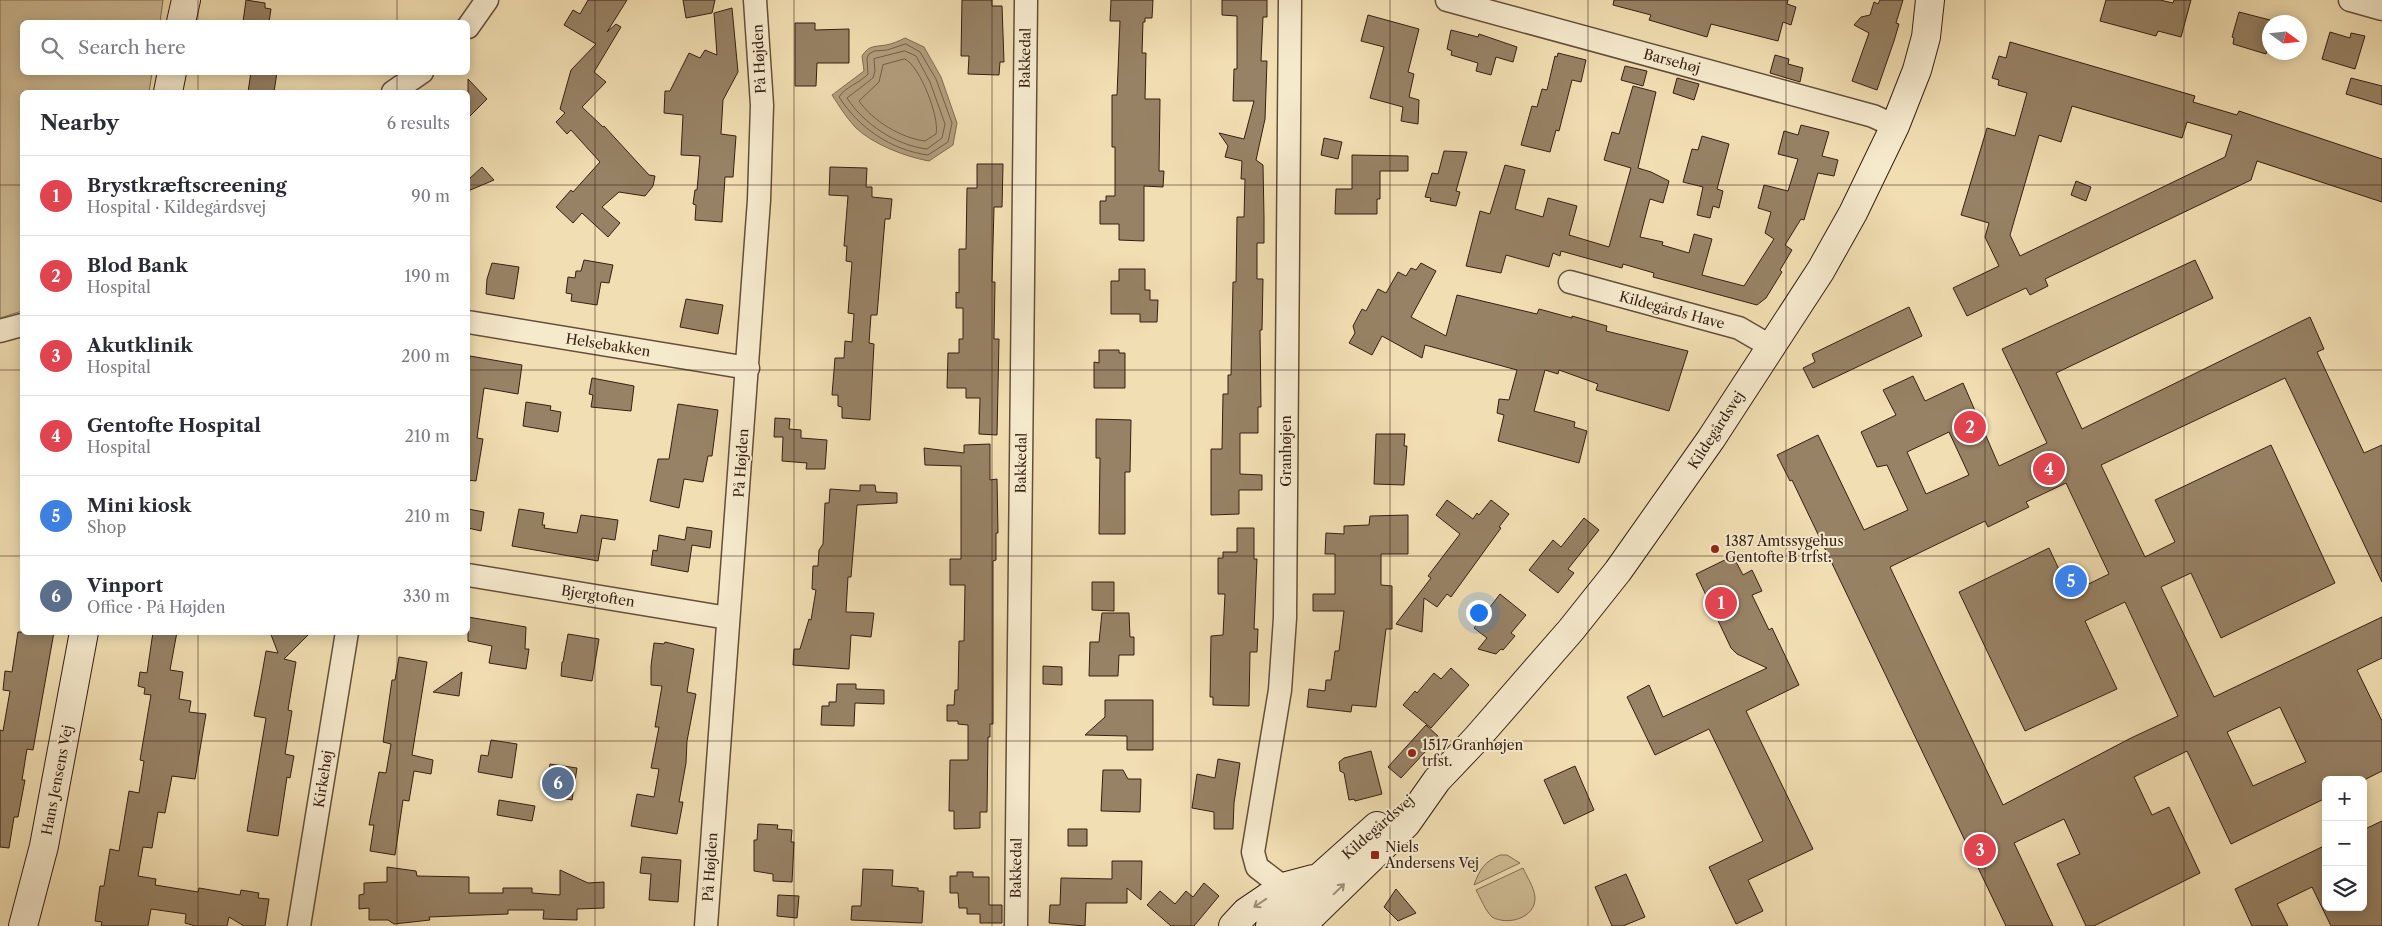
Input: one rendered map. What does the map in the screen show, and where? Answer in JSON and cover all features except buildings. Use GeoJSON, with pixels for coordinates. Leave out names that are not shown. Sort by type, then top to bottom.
{"type":"FeatureCollection","features":[{"type":"Feature","properties":{"kind":"street"},"geometry":{"type":"LineString","coordinates":[[181,20],[186,0]]}},
{"type":"Feature","properties":{"kind":"street"},"geometry":{"type":"LineString","coordinates":[[470,24],[487,0]]}},
{"type":"Feature","properties":{"kind":"street","name":"På Højden"},"geometry":{"type":"LineString","coordinates":[[706,926],[748,368],[753,260],[759,200],[762,105],[755,0]]}},
{"type":"Feature","properties":{"kind":"street","name":"Bakkedal"},"geometry":{"type":"LineString","coordinates":[[1016,926],[1026,0]]}},
{"type":"Feature","properties":{"kind":"street","name":"Granhøjen"},"geometry":{"type":"LineString","coordinates":[[1283,888],[1258,867],[1253,852],[1280,690],[1285,618],[1290,0]]}},
{"type":"Feature","properties":{"kind":"street","name":"Barsehøj"},"geometry":{"type":"LineString","coordinates":[[1447,0],[1874,116],[1895,126]]}},
{"type":"Feature","properties":{"kind":"street","name":"Kildegårdsvej"},"geometry":{"type":"LineString","coordinates":[[1312,921],[1406,824],[1438,780],[1538,670],[1618,571],[1711,439],[1821,270],[1845,228],[1895,126],[1917,70],[1926,37],[1930,0]]}},
{"type":"Feature","properties":{"kind":"street","name":"Kildegårdsvej"},"geometry":{"type":"LineString","coordinates":[[1926,37],[1942,13],[1946,0]]}},
{"type":"Feature","properties":{"kind":"street"},"geometry":{"type":"LineString","coordinates":[[2350,0],[2382,9]]}},
{"type":"Feature","properties":{"kind":"street"},"geometry":{"type":"LineString","coordinates":[[168,90],[171,75]]}},
{"type":"Feature","properties":{"kind":"street"},"geometry":{"type":"LineString","coordinates":[[395,90],[418,75]]}},
{"type":"Feature","properties":{"kind":"street","name":"Kildegårds Have"},"geometry":{"type":"LineString","coordinates":[[1570,282],[1739,328],[1770,346]]}},
{"type":"Feature","properties":{"kind":"street","name":"Helsebakken"},"geometry":{"type":"LineString","coordinates":[[470,322],[748,368]]}},
{"type":"Feature","properties":{"kind":"street"},"geometry":{"type":"LineString","coordinates":[[0,331],[20,326]]}},
{"type":"Feature","properties":{"kind":"street","name":"Bjergtoften"},"geometry":{"type":"LineString","coordinates":[[470,575],[728,618]]}},
{"type":"Feature","properties":{"kind":"street","name":"Hans Jensens Vej"},"geometry":{"type":"LineString","coordinates":[[23,926],[44,846],[83,635]]}},
{"type":"Feature","properties":{"kind":"street","name":"Kirkehøj"},"geometry":{"type":"LineString","coordinates":[[299,926],[347,635]]}},
{"type":"Feature","properties":{"kind":"street","name":"Kildegårdsvej"},"geometry":{"type":"LineString","coordinates":[[1270,926],[1320,877],[1351,852],[1400,805],[1438,780]]}},
{"type":"Feature","properties":{"kind":"street","name":"Kildegårdsvej"},"geometry":{"type":"LineString","coordinates":[[1233,926],[1246,912],[1283,888],[1320,877]]}},
{"type":"Feature","properties":{"kind":"shaded area"},"geometry":{"type":"Polygon","coordinates":[[[0,0],[163,0],[160,20],[20,20],[20,75],[152,75],[149,90],[20,90],[20,312],[0,318],[0,0]]]}},
{"type":"Feature","properties":{"kind":"shaded area"},"geometry":{"type":"Polygon","coordinates":[[[1500,855],[1507,855],[1520,863],[1474,885],[1483,867],[1490,860],[1500,855]]]}},
{"type":"Feature","properties":{"kind":"shaded area"},"geometry":{"type":"Polygon","coordinates":[[[1523,868],[1535,897],[1531,910],[1526,915],[1513,920],[1498,920],[1492,917],[1476,890],[1523,868]]]}},
{"type":"Feature","properties":{"kind":"water"},"geometry":{"type":"Polygon","coordinates":[[[905,38],[924,47],[941,77],[957,123],[953,145],[929,161],[900,153],[870,139],[855,127],[832,95],[864,71],[862,56],[867,50],[872,47],[891,44],[905,38]]]}},
{"type":"Feature","properties":{"kind":"place","name":"Blod Bank"},"geometry":{"type":"Point","coordinates":[1970,427]}},
{"type":"Feature","properties":{"kind":"place","name":"Gentofte Hospital"},"geometry":{"type":"Point","coordinates":[2049,469]}},
{"type":"Feature","properties":{"kind":"place","name":"1387 Amtssygehus Gentofte B trfst."},"geometry":{"type":"Point","coordinates":[1715,549]}},
{"type":"Feature","properties":{"kind":"place","name":"Mini kiosk"},"geometry":{"type":"Point","coordinates":[2071,581]}},
{"type":"Feature","properties":{"kind":"place","name":"Brystkræftscreening"},"geometry":{"type":"Point","coordinates":[1721,603]}},
{"type":"Feature","properties":{"kind":"place","name":"1517 Granhøjen trfst."},"geometry":{"type":"Point","coordinates":[1412,753]}},
{"type":"Feature","properties":{"kind":"place","name":"Vinport"},"geometry":{"type":"Point","coordinates":[558,783]}},
{"type":"Feature","properties":{"kind":"place","name":"Akutklinik"},"geometry":{"type":"Point","coordinates":[1980,850]}},
{"type":"Feature","properties":{"kind":"place","name":"Niels Andersens Vej"},"geometry":{"type":"Point","coordinates":[1375,855]}}]}
